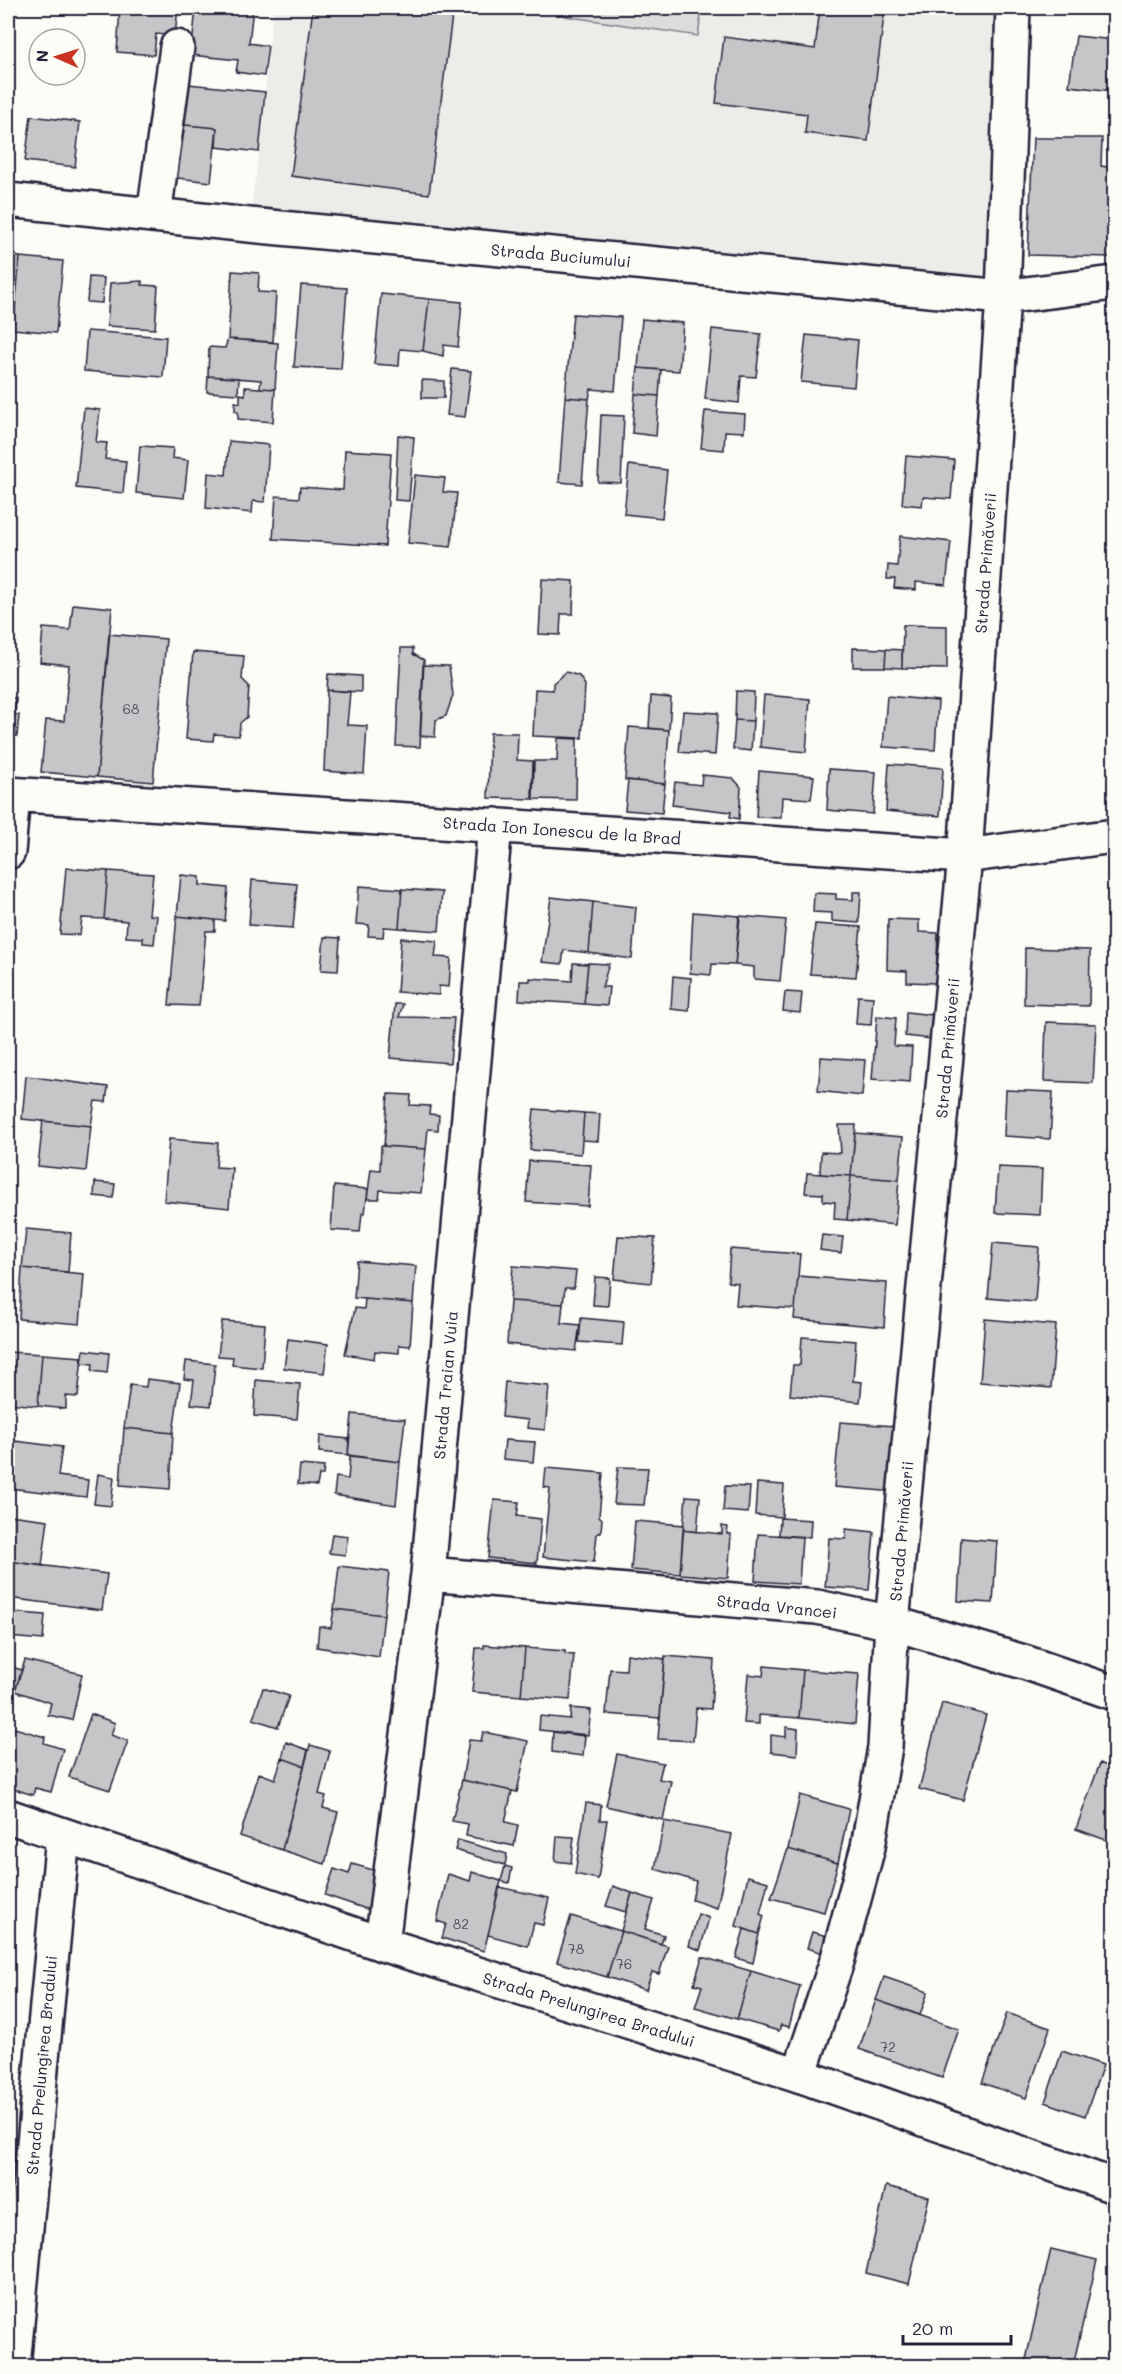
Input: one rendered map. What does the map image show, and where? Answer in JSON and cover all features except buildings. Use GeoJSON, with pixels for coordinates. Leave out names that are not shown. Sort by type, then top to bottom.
{"type":"FeatureCollection","features":[{"type":"Feature","properties":{"kind":"street","name":"Strada Primăverii"},"geometry":{"type":"LineString","coordinates":[[799,2075],[838,1959],[868,1847],[885,1747],[892,1623],[965,856],[1003,297],[1013,8]]}},
{"type":"Feature","properties":{"kind":"street"},"geometry":{"type":"LineString","coordinates":[[154,215],[177,47]]}},
{"type":"Feature","properties":{"kind":"street","name":"Strada Buciumului"},"geometry":{"type":"LineString","coordinates":[[8,200],[1003,297],[1114,283]]}},
{"type":"Feature","properties":{"kind":"street"},"geometry":{"type":"LineString","coordinates":[[8,852],[10,795]]}},
{"type":"Feature","properties":{"kind":"street","name":"Strada Ion Ionescu de la Brad"},"geometry":{"type":"LineString","coordinates":[[10,795],[965,856],[1114,836]]}},
{"type":"Feature","properties":{"kind":"street","name":"Strada Traian Vuia"},"geometry":{"type":"LineString","coordinates":[[382,1944],[428,1574],[495,825]]}},
{"type":"Feature","properties":{"kind":"street","name":"Strada Vrancei"},"geometry":{"type":"LineString","coordinates":[[428,1574],[817,1607],[892,1623],[1027,1663],[1114,1693]]}},
{"type":"Feature","properties":{"kind":"street","name":"Strada Prelungirea Bradului"},"geometry":{"type":"LineString","coordinates":[[8,1816],[382,1944],[799,2075],[1114,2186]]}},
{"type":"Feature","properties":{"kind":"street","name":"Strada Prelungirea Bradului"},"geometry":{"type":"LineString","coordinates":[[13,2367],[63,1836]]}},
{"type":"Feature","properties":{"kind":"shaded area"},"geometry":{"type":"Polygon","coordinates":[[[273,8],[1013,8],[1003,297],[249,225],[259,152],[273,8]]]}},
{"type":"Feature","properties":{"kind":"shaded area"},"geometry":{"type":"Polygon","coordinates":[[[566,8],[702,8],[698,36],[565,16],[566,8]]]}}]}
